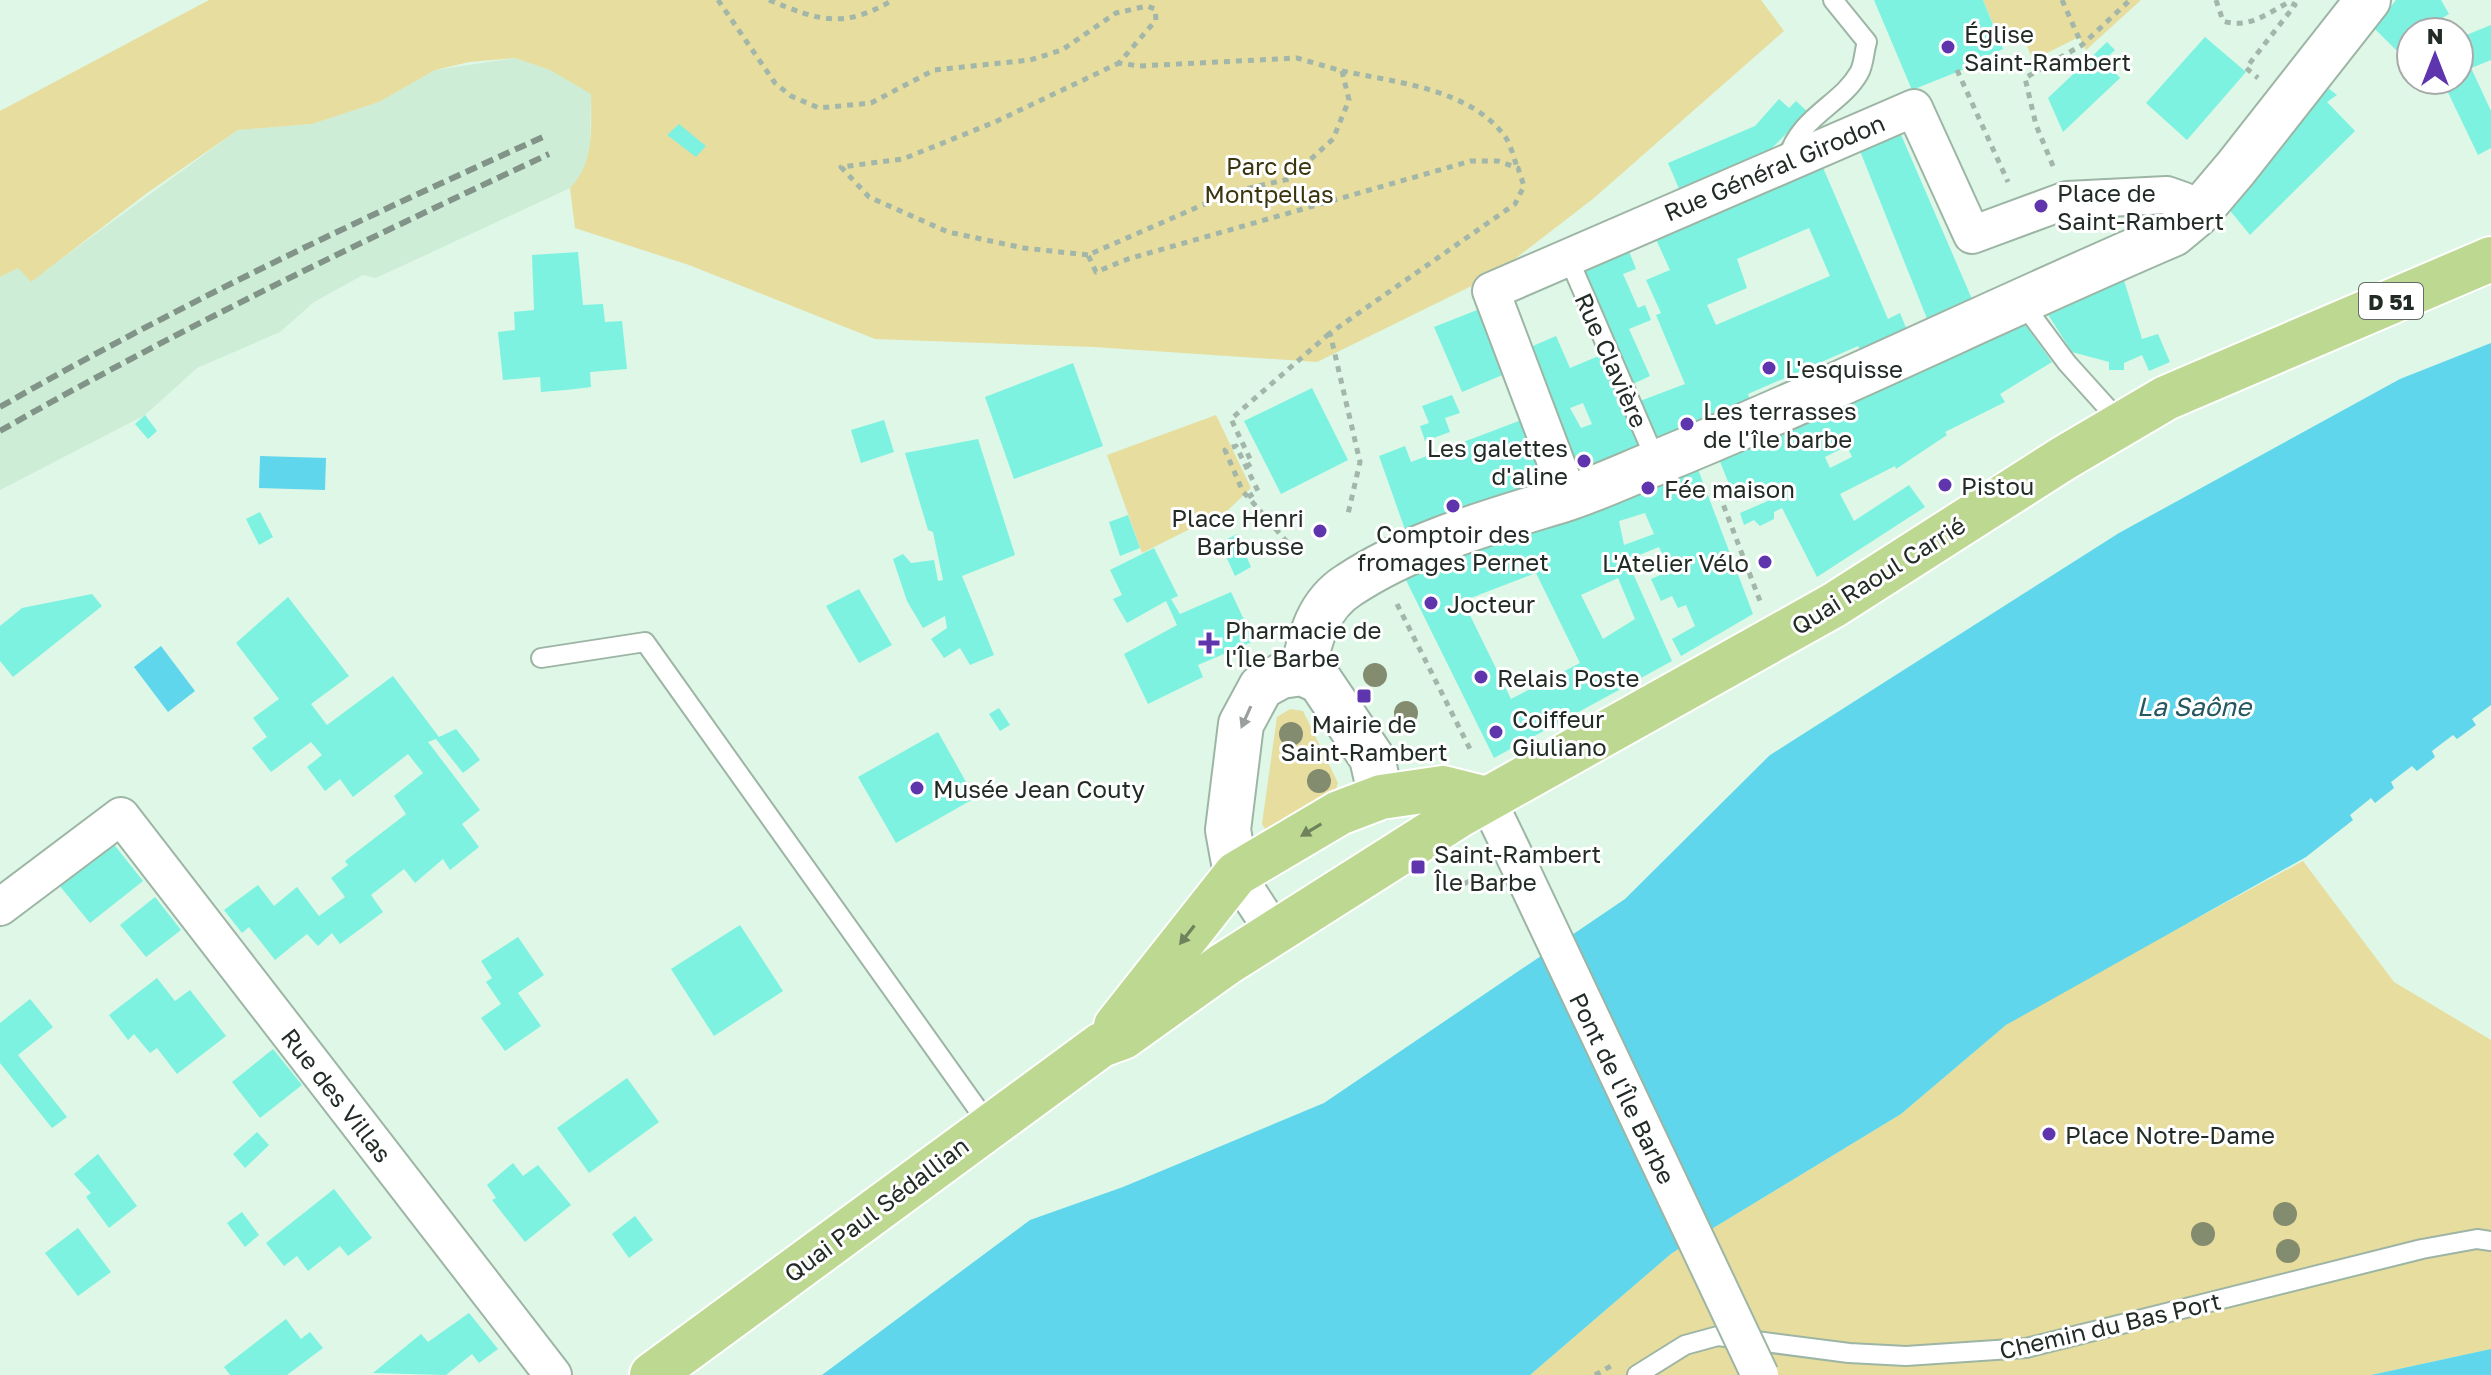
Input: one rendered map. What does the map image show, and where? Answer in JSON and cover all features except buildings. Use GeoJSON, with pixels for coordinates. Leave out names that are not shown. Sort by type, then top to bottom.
{"type":"FeatureCollection","features":[{"type":"Feature","properties":{"kind":"main road","name":"Quai Raoul Carrié"},"geometry":{"type":"LineString","coordinates":[[1494,796],[1834,605],[2166,398],[2491,259]]}},
{"type":"Feature","properties":{"kind":"main road","name":"Quai Paul Sédallian"},"geometry":{"type":"LineString","coordinates":[[1101,1045],[1236,874],[1339,813],[1381,797],[1443,788],[1494,796]]}},
{"type":"Feature","properties":{"kind":"main road","name":"Quai Paul Sédallian"},"geometry":{"type":"LineString","coordinates":[[652,1375],[1101,1045],[1123,1037],[1274,932],[1494,796]]}},
{"type":"Feature","properties":{"kind":"main road"},"geometry":{"type":"LineString","coordinates":[[1381,797],[1383,862]]}},
{"type":"Feature","properties":{"kind":"street"},"geometry":{"type":"LineString","coordinates":[[1302,673],[1314,625],[1322,612],[1346,586],[1380,568],[1518,511],[1569,497],[1657,463],[2173,234],[2197,214],[2289,104],[2368,0]]}},
{"type":"Feature","properties":{"kind":"street","name":"Rue Général Girodon"},"geometry":{"type":"LineString","coordinates":[[1569,497],[1491,291],[1787,160],[1914,108],[1972,235],[2067,200],[2167,195],[2184,201],[2197,214]]}},
{"type":"Feature","properties":{"kind":"street"},"geometry":{"type":"LineString","coordinates":[[1274,932],[1236,874],[1228,830],[1241,724],[1261,687],[1281,676],[1302,673],[1320,681],[1372,758],[1381,797]]}},
{"type":"Feature","properties":{"kind":"street","name":"Pont de l'Île Barbe"},"geometry":{"type":"LineString","coordinates":[[1494,796],[1516,859],[1760,1375]]}},
{"type":"Feature","properties":{"kind":"street","name":"Rue des Villas"},"geometry":{"type":"LineString","coordinates":[[0,907],[121,816],[553,1375]]}},
{"type":"Feature","properties":{"kind":"lane"},"geometry":{"type":"LineString","coordinates":[[1787,160],[1791,144],[1803,129],[1859,73],[1867,42],[1833,0]]}},
{"type":"Feature","properties":{"kind":"lane","name":"Rue Clavière"},"geometry":{"type":"LineString","coordinates":[[1568,257],[1657,463]]}},
{"type":"Feature","properties":{"kind":"lane"},"geometry":{"type":"LineString","coordinates":[[2021,301],[2067,363],[2122,424]]}},
{"type":"Feature","properties":{"kind":"lane"},"geometry":{"type":"LineString","coordinates":[[541,658],[645,642],[989,1125]]}},
{"type":"Feature","properties":{"kind":"lane","name":"Chemin du Bas Port"},"geometry":{"type":"LineString","coordinates":[[1637,1375],[1685,1345],[1718,1336],[1849,1353],[1906,1356],[2012,1350],[2422,1249],[2477,1239],[2491,1241]]}},
{"type":"Feature","properties":{"kind":"path"},"geometry":{"type":"LineString","coordinates":[[718,0],[775,83],[791,96],[819,108],[871,103],[934,70],[1030,60],[1062,50],[1116,13],[1147,6],[1155,9],[1156,20],[1119,63],[995,122],[903,159],[841,167],[869,197],[948,232],[1024,248],[1088,255],[1232,192],[1289,179],[1333,139],[1349,100],[1342,71]]}},
{"type":"Feature","properties":{"kind":"path"},"geometry":{"type":"LineString","coordinates":[[769,0],[819,20],[863,17],[893,0]]}},
{"type":"Feature","properties":{"kind":"path"},"geometry":{"type":"LineString","coordinates":[[2062,0],[2082,45]]}},
{"type":"Feature","properties":{"kind":"path"},"geometry":{"type":"LineString","coordinates":[[2036,125],[2025,78],[2082,45],[2130,0]]}},
{"type":"Feature","properties":{"kind":"path"},"geometry":{"type":"LineString","coordinates":[[2216,0],[2223,21],[2238,26],[2260,19],[2289,2],[2295,5],[2246,68]]}},
{"type":"Feature","properties":{"kind":"path"},"geometry":{"type":"LineString","coordinates":[[1119,63],[1139,66],[1297,58],[1408,84],[1469,106],[1505,138],[1524,186],[1515,204],[1330,333],[1231,419],[1252,463],[1246,467]]}},
{"type":"Feature","properties":{"kind":"path"},"geometry":{"type":"LineString","coordinates":[[1957,70],[1991,145]]}},
{"type":"Feature","properties":{"kind":"path"},"geometry":{"type":"LineString","coordinates":[[1088,255],[1096,272],[1128,259],[1471,161],[1498,161],[1518,168]]}},
{"type":"Feature","properties":{"kind":"path"},"geometry":{"type":"LineString","coordinates":[[1330,333],[1360,462],[1348,514]]}},
{"type":"Feature","properties":{"kind":"path"},"geometry":{"type":"LineString","coordinates":[[1700,444],[1764,613],[1742,626],[1756,649]]}},
{"type":"Feature","properties":{"kind":"path"},"geometry":{"type":"LineString","coordinates":[[1248,497],[1258,491],[1236,446],[1225,450],[1248,497],[1287,542]]}},
{"type":"Feature","properties":{"kind":"path"},"geometry":{"type":"LineString","coordinates":[[1380,568],[1494,796]]}},
{"type":"Feature","properties":{"kind":"shaded area"},"geometry":{"type":"Polygon","coordinates":[[[515,58],[550,70],[591,93],[590,150],[581,177],[570,188],[376,278],[363,275],[314,302],[280,332],[197,368],[145,415],[0,490],[0,277],[18,268],[31,281],[238,130],[312,124],[379,102],[435,70],[515,58]]]}},
{"type":"Feature","properties":{"kind":"green space","name":"Parc de Montpellas"},"geometry":{"type":"Polygon","coordinates":[[[209,0],[1761,0],[1784,31],[1594,198],[1494,275],[1317,362],[1094,347],[875,339],[689,265],[575,228],[570,188],[588,156],[591,94],[550,70],[515,58],[469,62],[435,70],[379,102],[312,124],[238,130],[147,193],[31,282],[18,268],[0,277],[0,111],[209,0]]]}},
{"type":"Feature","properties":{"kind":"green space"},"geometry":{"type":"Polygon","coordinates":[[[1983,0],[2141,0],[2086,50],[2079,37],[2033,60],[2023,37],[2002,45],[1983,0]]]}},
{"type":"Feature","properties":{"kind":"green space"},"geometry":{"type":"Polygon","coordinates":[[[1216,415],[1251,488],[1228,510],[1142,553],[1107,455],[1216,415]]]}},
{"type":"Feature","properties":{"kind":"green space"},"geometry":{"type":"Polygon","coordinates":[[[1290,709],[1303,711],[1338,783],[1336,789],[1266,830],[1262,824],[1277,717],[1290,709]]]}},
{"type":"Feature","properties":{"kind":"green space"},"geometry":{"type":"Polygon","coordinates":[[[2303,861],[2394,982],[2491,1040],[2491,1349],[2371,1375],[1530,1375],[1672,1253],[1901,1114],[2006,1025],[2086,978],[2303,861]]]}},
{"type":"Feature","properties":{"kind":"water","name":"La Saône"},"geometry":{"type":"Polygon","coordinates":[[[2491,343],[2491,705],[2472,719],[2476,725],[2457,739],[2453,735],[2432,751],[2435,757],[2417,771],[2412,766],[2391,782],[2394,788],[2375,803],[2371,798],[2350,815],[2353,820],[2306,857],[2006,1025],[1901,1114],[1672,1253],[1530,1375],[822,1375],[1030,1220],[1123,1187],[1324,1103],[1625,899],[1770,755],[2119,533],[2400,379],[2491,343]]]}},
{"type":"Feature","properties":{"kind":"water"},"geometry":{"type":"Polygon","coordinates":[[[260,456],[326,458],[325,490],[259,488],[260,456]]]}},
{"type":"Feature","properties":{"kind":"water"},"geometry":{"type":"Polygon","coordinates":[[[161,646],[195,691],[168,712],[134,667],[161,646]]]}},
{"type":"Feature","properties":{"kind":"water"},"geometry":{"type":"Polygon","coordinates":[[[2491,1349],[2491,1375],[2371,1375],[2491,1349]]]}},
{"type":"Feature","properties":{"kind":"railway"},"geometry":{"type":"LineString","coordinates":[[0,407],[268,265],[543,137]]}},
{"type":"Feature","properties":{"kind":"railway"},"geometry":{"type":"LineString","coordinates":[[0,431],[203,321],[549,154]]}},
{"type":"Feature","properties":{"kind":"place","name":"Église Saint-Rambert"},"geometry":{"type":"Point","coordinates":[1948,47]}},
{"type":"Feature","properties":{"kind":"place","name":"Place de Saint-Rambert"},"geometry":{"type":"Point","coordinates":[2041,206]}},
{"type":"Feature","properties":{"kind":"place","name":"L'esquisse"},"geometry":{"type":"Point","coordinates":[1769,368]}},
{"type":"Feature","properties":{"kind":"place","name":"Les terrasses de l'île barbe"},"geometry":{"type":"Point","coordinates":[1687,424]}},
{"type":"Feature","properties":{"kind":"place","name":"Les galettes d'aline"},"geometry":{"type":"Point","coordinates":[1584,461]}},
{"type":"Feature","properties":{"kind":"place","name":"Pistou"},"geometry":{"type":"Point","coordinates":[1945,485]}},
{"type":"Feature","properties":{"kind":"place","name":"Fée maison"},"geometry":{"type":"Point","coordinates":[1648,488]}},
{"type":"Feature","properties":{"kind":"place","name":"Comptoir des fromages Pernet"},"geometry":{"type":"Point","coordinates":[1453,506]}},
{"type":"Feature","properties":{"kind":"place","name":"Place Henri Barbusse"},"geometry":{"type":"Point","coordinates":[1320,531]}},
{"type":"Feature","properties":{"kind":"place","name":"L'Atelier Vélo"},"geometry":{"type":"Point","coordinates":[1765,562]}},
{"type":"Feature","properties":{"kind":"place","name":"Jocteur"},"geometry":{"type":"Point","coordinates":[1431,603]}},
{"type":"Feature","properties":{"kind":"place","name":"Pharmacie de l'Île Barbe"},"geometry":{"type":"Point","coordinates":[1209,643]}},
{"type":"Feature","properties":{"kind":"place","name":"Relais Poste"},"geometry":{"type":"Point","coordinates":[1481,677]}},
{"type":"Feature","properties":{"kind":"place","name":"Mairie de Saint-Rambert"},"geometry":{"type":"Point","coordinates":[1364,696]}},
{"type":"Feature","properties":{"kind":"place","name":"Coiffeur Giuliano"},"geometry":{"type":"Point","coordinates":[1496,732]}},
{"type":"Feature","properties":{"kind":"place","name":"Musée Jean Couty"},"geometry":{"type":"Point","coordinates":[917,788]}},
{"type":"Feature","properties":{"kind":"place","name":"Saint-Rambert Île Barbe"},"geometry":{"type":"Point","coordinates":[1418,867]}},
{"type":"Feature","properties":{"kind":"place","name":"Place Notre-Dame"},"geometry":{"type":"Point","coordinates":[2049,1134]}}]}
